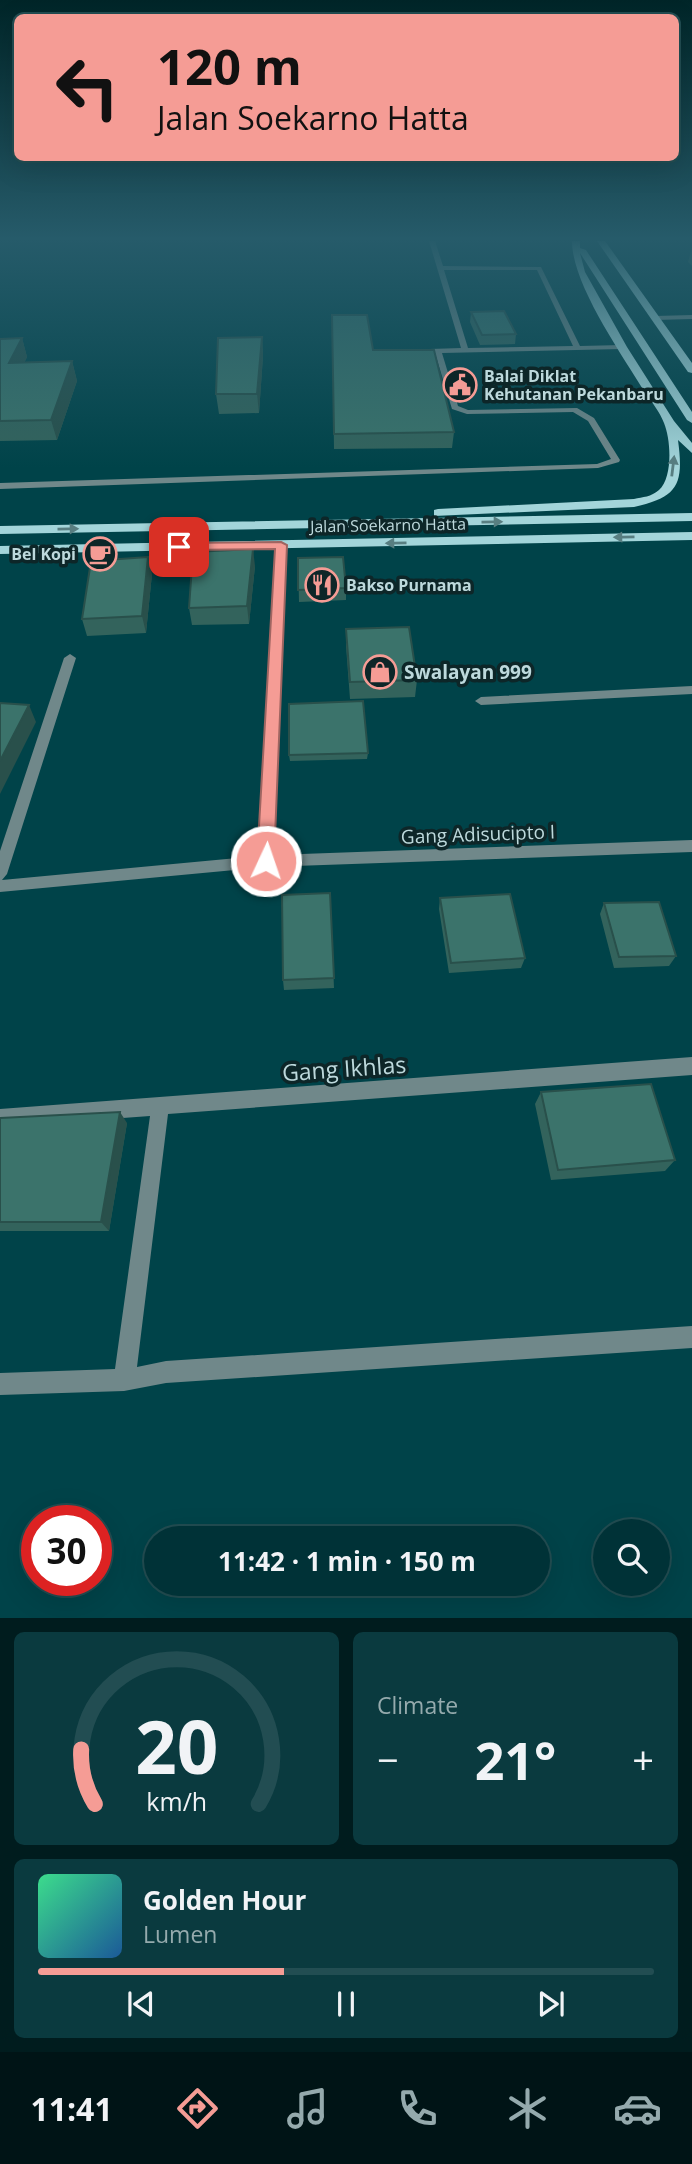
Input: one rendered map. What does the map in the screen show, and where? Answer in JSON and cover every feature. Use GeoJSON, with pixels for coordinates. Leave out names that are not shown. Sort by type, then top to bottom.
{"type":"FeatureCollection","features":[{"type":"Feature","properties":{"kind":"main road"},"geometry":{"type":"LineString","coordinates":[[606,317],[670,423],[692,450]]}},
{"type":"Feature","properties":{"kind":"main road"},"geometry":{"type":"LineString","coordinates":[[625,317],[692,420]]}},
{"type":"Feature","properties":{"kind":"main road"},"geometry":{"type":"LineString","coordinates":[[655,318],[692,370]]}},
{"type":"Feature","properties":{"kind":"main road"},"geometry":{"type":"LineString","coordinates":[[358,525],[403,516],[468,509],[634,503],[657,498],[669,484],[675,464],[670,423]]}},
{"type":"Feature","properties":{"kind":"main road","name":"Jalan Soekarno Hatta"},"geometry":{"type":"LineString","coordinates":[[0,530],[692,517]]}},
{"type":"Feature","properties":{"kind":"main road","name":"Jalan Soekarno Hatta"},"geometry":{"type":"LineString","coordinates":[[0,550],[692,536]]}},
{"type":"Feature","properties":{"kind":"street"},"geometry":{"type":"LineString","coordinates":[[266,861],[281,545]]}},
{"type":"Feature","properties":{"kind":"street"},"geometry":{"type":"LineString","coordinates":[[0,874],[70,658]]}},
{"type":"Feature","properties":{"kind":"street"},"geometry":{"type":"LineString","coordinates":[[481,701],[692,690]]}},
{"type":"Feature","properties":{"kind":"street","name":"Gang Adisucipto I"},"geometry":{"type":"LineString","coordinates":[[0,886],[266,861],[692,846]]}},
{"type":"Feature","properties":{"kind":"street","name":"Gang Ikhlas"},"geometry":{"type":"LineString","coordinates":[[0,1118],[692,1066]]}},
{"type":"Feature","properties":{"kind":"street"},"geometry":{"type":"LineString","coordinates":[[124,1380],[160,1107]]}},
{"type":"Feature","properties":{"kind":"street"},"geometry":{"type":"LineString","coordinates":[[0,1384],[124,1380],[166,1372],[692,1337]]}},
{"type":"Feature","properties":{"kind":"lane"},"geometry":{"type":"LineString","coordinates":[[455,317],[465,350]]}},
{"type":"Feature","properties":{"kind":"lane"},"geometry":{"type":"LineString","coordinates":[[562,317],[578,349]]}},
{"type":"Feature","properties":{"kind":"lane"},"geometry":{"type":"LineString","coordinates":[[655,318],[692,317]]}},
{"type":"Feature","properties":{"kind":"lane"},"geometry":{"type":"LineString","coordinates":[[426,352],[622,347]]}},
{"type":"Feature","properties":{"kind":"lane"},"geometry":{"type":"LineString","coordinates":[[0,486],[597,466],[615,460],[591,420],[574,411],[461,411],[455,407],[438,351]]}},
{"type":"Feature","properties":{"kind":"building"},"geometry":{"type":"Polygon","coordinates":[[[332,317],[367,317],[373,350],[434,350],[454,432],[334,434],[332,317]]]}},
{"type":"Feature","properties":{"kind":"building"},"geometry":{"type":"Polygon","coordinates":[[[473,317],[507,317],[516,334],[482,335],[473,317]]]}},
{"type":"Feature","properties":{"kind":"building"},"geometry":{"type":"Polygon","coordinates":[[[262,337],[257,394],[216,394],[218,338],[262,337]]]}},
{"type":"Feature","properties":{"kind":"building"},"geometry":{"type":"Polygon","coordinates":[[[22,338],[9,363],[72,361],[51,420],[0,421],[0,339],[22,338]]]}},
{"type":"Feature","properties":{"kind":"building"},"geometry":{"type":"Polygon","coordinates":[[[253,549],[247,606],[189,608],[193,552],[253,549]]]}},
{"type":"Feature","properties":{"kind":"building"},"geometry":{"type":"Polygon","coordinates":[[[148,557],[142,616],[82,619],[91,561],[148,557]]]}},
{"type":"Feature","properties":{"kind":"building","name":"Bakso Purnama"},"geometry":{"type":"Polygon","coordinates":[[[343,557],[346,588],[298,590],[298,558],[343,557]]]}},
{"type":"Feature","properties":{"kind":"building","name":"Swalayan 999"},"geometry":{"type":"Polygon","coordinates":[[[409,627],[417,680],[350,682],[346,629],[409,627]]]}},
{"type":"Feature","properties":{"kind":"building"},"geometry":{"type":"Polygon","coordinates":[[[363,701],[368,753],[289,755],[289,704],[363,701]]]}},
{"type":"Feature","properties":{"kind":"building"},"geometry":{"type":"Polygon","coordinates":[[[0,703],[29,705],[0,761],[0,703]]]}},
{"type":"Feature","properties":{"kind":"building"},"geometry":{"type":"Polygon","coordinates":[[[330,893],[334,978],[283,980],[282,895],[330,893]]]}},
{"type":"Feature","properties":{"kind":"building"},"geometry":{"type":"Polygon","coordinates":[[[510,894],[525,958],[451,963],[440,898],[510,894]]]}},
{"type":"Feature","properties":{"kind":"building"},"geometry":{"type":"Polygon","coordinates":[[[659,902],[676,956],[619,957],[604,903],[659,902]]]}},
{"type":"Feature","properties":{"kind":"building"},"geometry":{"type":"Polygon","coordinates":[[[651,1084],[675,1160],[558,1170],[541,1092],[651,1084]]]}},
{"type":"Feature","properties":{"kind":"building"},"geometry":{"type":"Polygon","coordinates":[[[120,1112],[101,1222],[0,1222],[0,1118],[120,1112]]]}},
{"type":"Feature","properties":{"kind":"place","name":"Balai Diklat Kehutanan Pekanbaru"},"geometry":{"type":"Point","coordinates":[460,385]}},
{"type":"Feature","properties":{"kind":"place","name":"Bel Kopi"},"geometry":{"type":"Point","coordinates":[100,554]}},
{"type":"Feature","properties":{"kind":"place","name":"Bakso Purnama"},"geometry":{"type":"Point","coordinates":[322,585]}},
{"type":"Feature","properties":{"kind":"place","name":"Swalayan 999"},"geometry":{"type":"Point","coordinates":[380,672]}},
{"type":"Feature","properties":{"kind":"route"},"geometry":{"type":"LineString","coordinates":[[179,547],[281,545],[266,861]]}}]}
